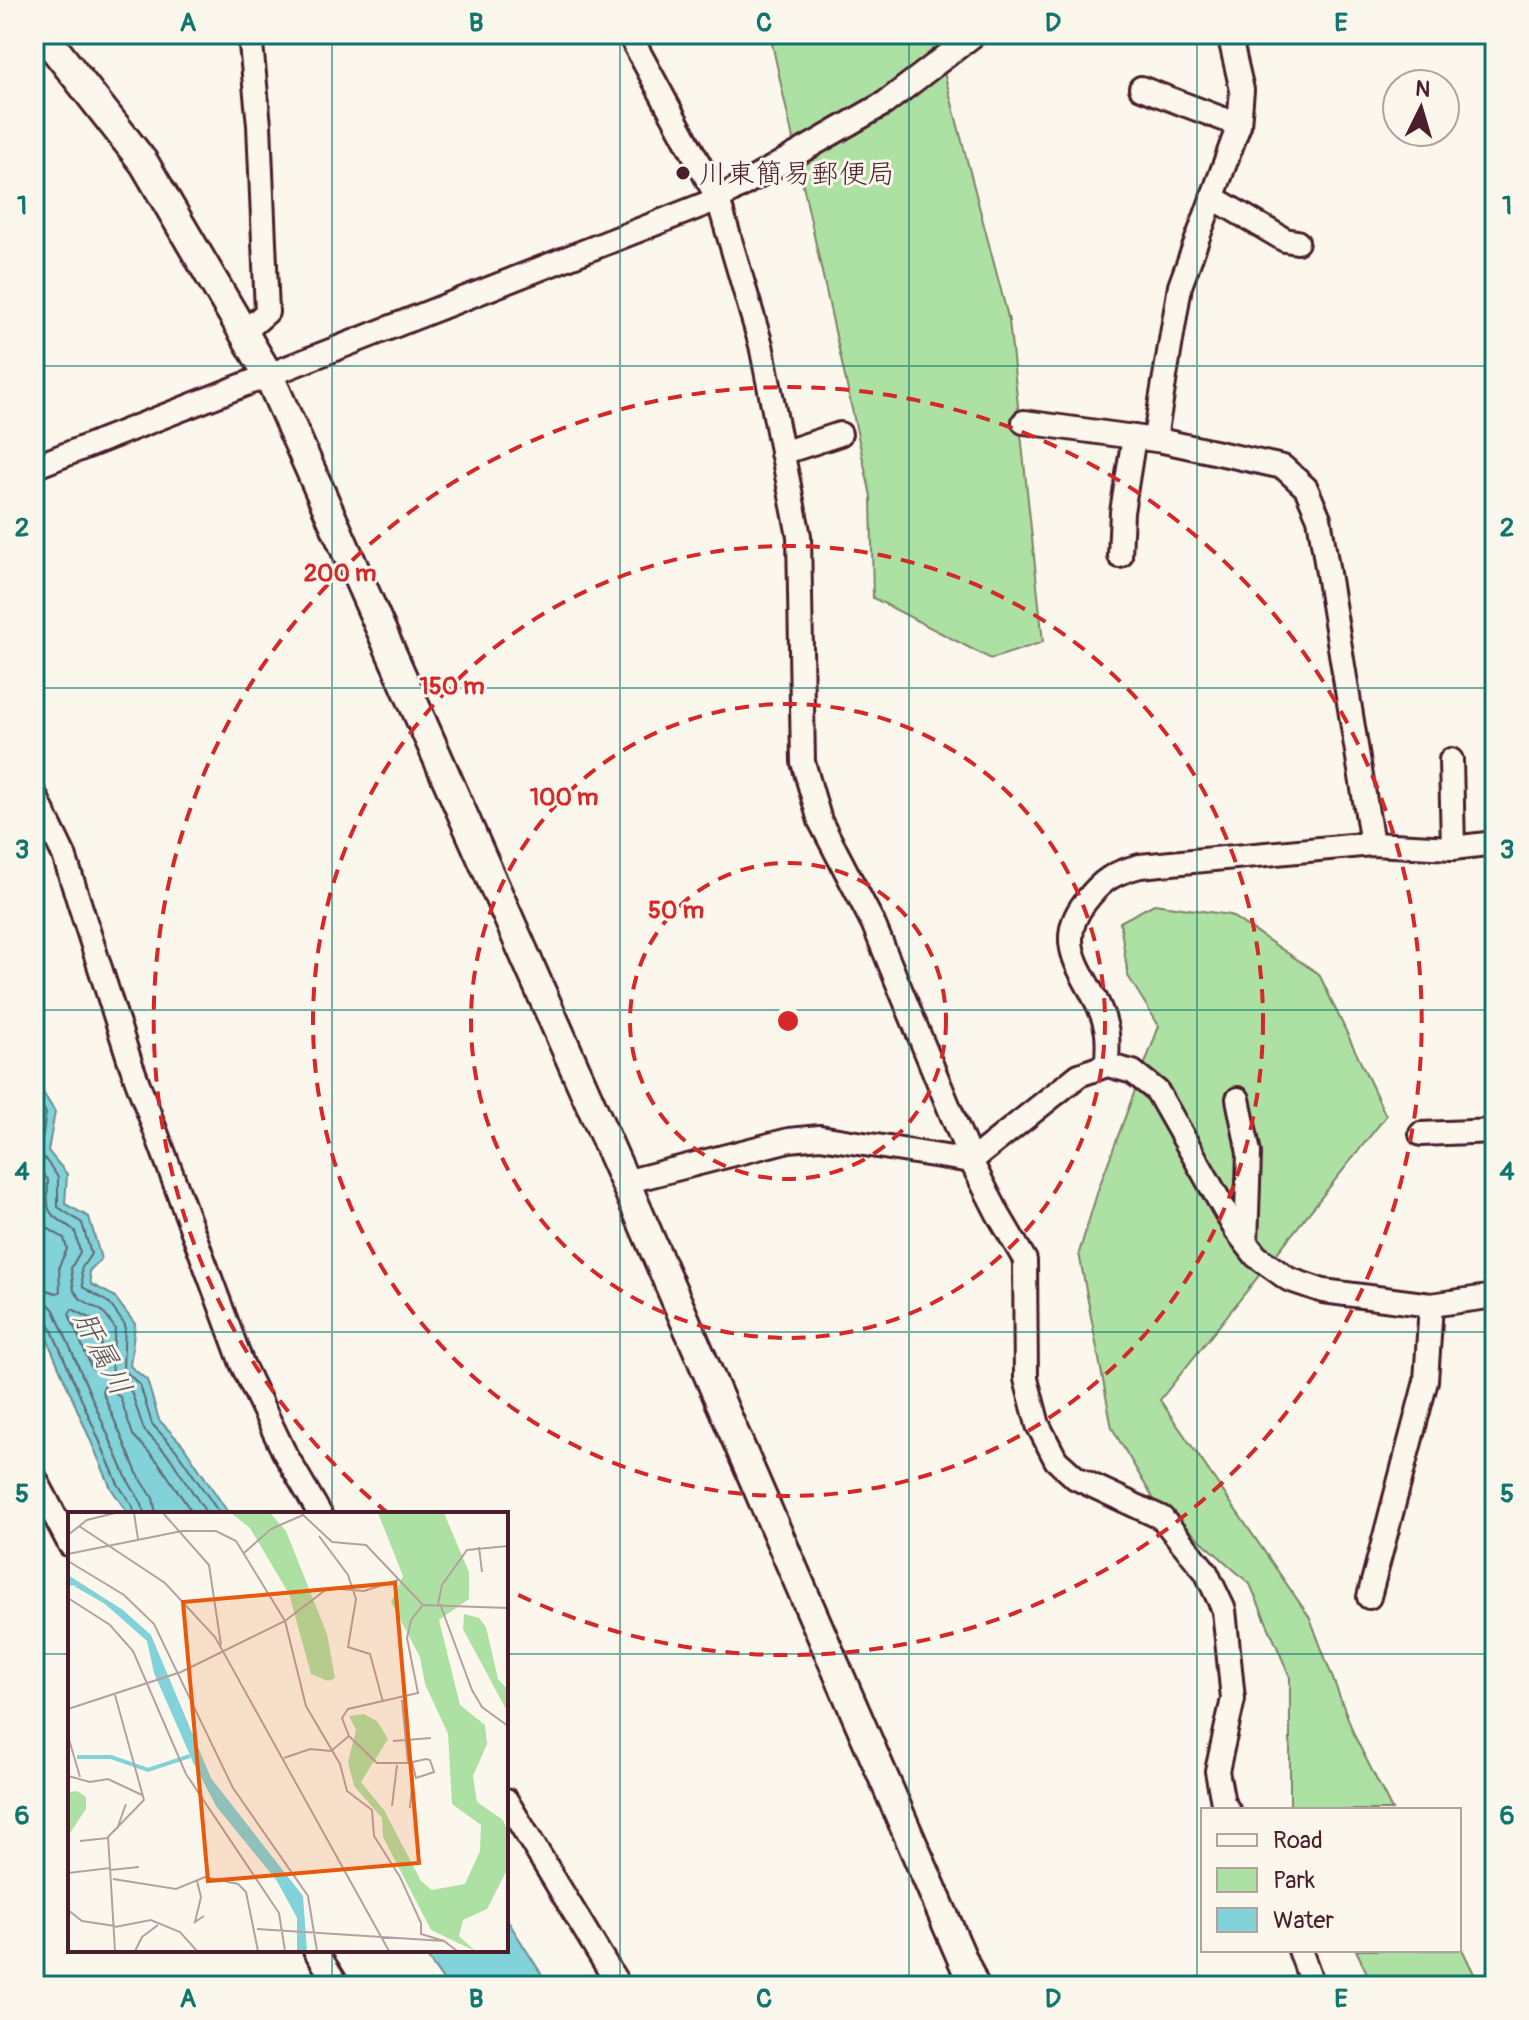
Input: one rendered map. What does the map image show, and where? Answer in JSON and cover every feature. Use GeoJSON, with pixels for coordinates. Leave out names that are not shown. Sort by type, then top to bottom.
{"type":"FeatureCollection","features":[{"type":"Feature","properties":{"kind":"street"},"geometry":{"type":"LineString","coordinates":[[43,34],[144,163],[269,376],[625,1182],[974,1986]]}},
{"type":"Feature","properties":{"kind":"street"},"geometry":{"type":"LineString","coordinates":[[244,332],[267,312],[259,125],[250,34]]}},
{"type":"Feature","properties":{"kind":"street"},"geometry":{"type":"LineString","coordinates":[[629,34],[718,199],[761,345],[799,536],[803,762],[820,821],[873,923],[971,1161],[1025,1260],[1026,1379],[1038,1425],[1056,1460],[1076,1478],[1162,1518],[1206,1572],[1224,1610],[1233,1699],[1217,1771],[1227,1808]]}},
{"type":"Feature","properties":{"kind":"street"},"geometry":{"type":"LineString","coordinates":[[34,467],[718,199],[885,103],[975,34]]}},
{"type":"Feature","properties":{"kind":"street"},"geometry":{"type":"LineString","coordinates":[[1163,441],[1156,431],[1180,286],[1239,125],[1242,90],[1229,34]]}},
{"type":"Feature","properties":{"kind":"street"},"geometry":{"type":"LineString","coordinates":[[1141,88],[1239,125]]}},
{"type":"Feature","properties":{"kind":"street"},"geometry":{"type":"LineString","coordinates":[[1212,197],[1285,240],[1297,242]]}},
{"type":"Feature","properties":{"kind":"street"},"geometry":{"type":"LineString","coordinates":[[1024,422],[1163,441],[1283,467],[1306,488],[1319,518],[1372,844]]}},
{"type":"Feature","properties":{"kind":"street"},"geometry":{"type":"LineString","coordinates":[[782,453],[840,434]]}},
{"type":"Feature","properties":{"kind":"street"},"geometry":{"type":"LineString","coordinates":[[1120,556],[1122,512],[1134,437]]}},
{"type":"Feature","properties":{"kind":"street"},"geometry":{"type":"LineString","coordinates":[[1451,760],[1453,848]]}},
{"type":"Feature","properties":{"kind":"street"},"geometry":{"type":"LineString","coordinates":[[34,793],[64,855],[130,1062],[242,1364],[284,1452],[319,1512]]}},
{"type":"Feature","properties":{"kind":"street"},"geometry":{"type":"LineString","coordinates":[[1107,1065],[1106,1027],[1072,951],[1070,931],[1077,912],[1113,874],[1140,866],[1372,844],[1453,848],[1495,843]]}},
{"type":"Feature","properties":{"kind":"street"},"geometry":{"type":"LineString","coordinates":[[625,1182],[789,1140],[820,1137],[971,1161],[1079,1075],[1107,1065],[1133,1072],[1157,1091],[1236,1230],[1256,1256],[1288,1279],[1323,1291],[1431,1305],[1495,1296]]}},
{"type":"Feature","properties":{"kind":"street"},"geometry":{"type":"LineString","coordinates":[[1238,1099],[1249,1153],[1246,1243]]}},
{"type":"Feature","properties":{"kind":"street"},"geometry":{"type":"LineString","coordinates":[[1421,1134],[1495,1131]]}},
{"type":"Feature","properties":{"kind":"street"},"geometry":{"type":"LineString","coordinates":[[1369,1597],[1426,1381],[1431,1305]]}},
{"type":"Feature","properties":{"kind":"street"},"geometry":{"type":"LineString","coordinates":[[34,1476],[68,1541]]}},
{"type":"Feature","properties":{"kind":"street"},"geometry":{"type":"LineString","coordinates":[[508,1803],[619,1986]]}},
{"type":"Feature","properties":{"kind":"street"},"geometry":{"type":"LineString","coordinates":[[316,1952],[338,1986]]}},
{"type":"Feature","properties":{"kind":"street"},"geometry":{"type":"LineString","coordinates":[[1301,1952],[1313,1986]]}},
{"type":"Feature","properties":{"kind":"green space"},"geometry":{"type":"Polygon","coordinates":[[[770,34],[934,34],[1009,321],[1043,642],[991,659],[873,598],[871,496],[770,34]]]}},
{"type":"Feature","properties":{"kind":"green space"},"geometry":{"type":"Polygon","coordinates":[[[1154,904],[1230,915],[1319,974],[1386,1116],[1160,1400],[1310,1618],[1355,1737],[1391,1808],[1290,1808],[1290,1677],[1250,1584],[1153,1498],[1112,1428],[1079,1253],[1099,1187],[1159,1026],[1128,976],[1120,922],[1154,904]]]}},
{"type":"Feature","properties":{"kind":"green space"},"geometry":{"type":"Polygon","coordinates":[[[1461,1947],[1480,1986],[1373,1986],[1357,1952],[1461,1952],[1461,1947]]]}},
{"type":"Feature","properties":{"kind":"water","name":"肝属川"},"geometry":{"type":"Polygon","coordinates":[[[34,1078],[55,1112],[48,1151],[67,1174],[65,1204],[89,1217],[101,1259],[89,1271],[91,1284],[114,1296],[135,1324],[130,1366],[147,1380],[159,1420],[183,1445],[228,1512],[127,1512],[111,1488],[34,1309],[34,1078]]]}},
{"type":"Feature","properties":{"kind":"water"},"geometry":{"type":"Polygon","coordinates":[[[508,1921],[549,1986],[447,1986],[423,1952],[508,1952],[508,1921]]]}},
{"type":"Feature","properties":{"kind":"place","name":"川東簡易郵便局"},"geometry":{"type":"Point","coordinates":[683,173]}}]}
